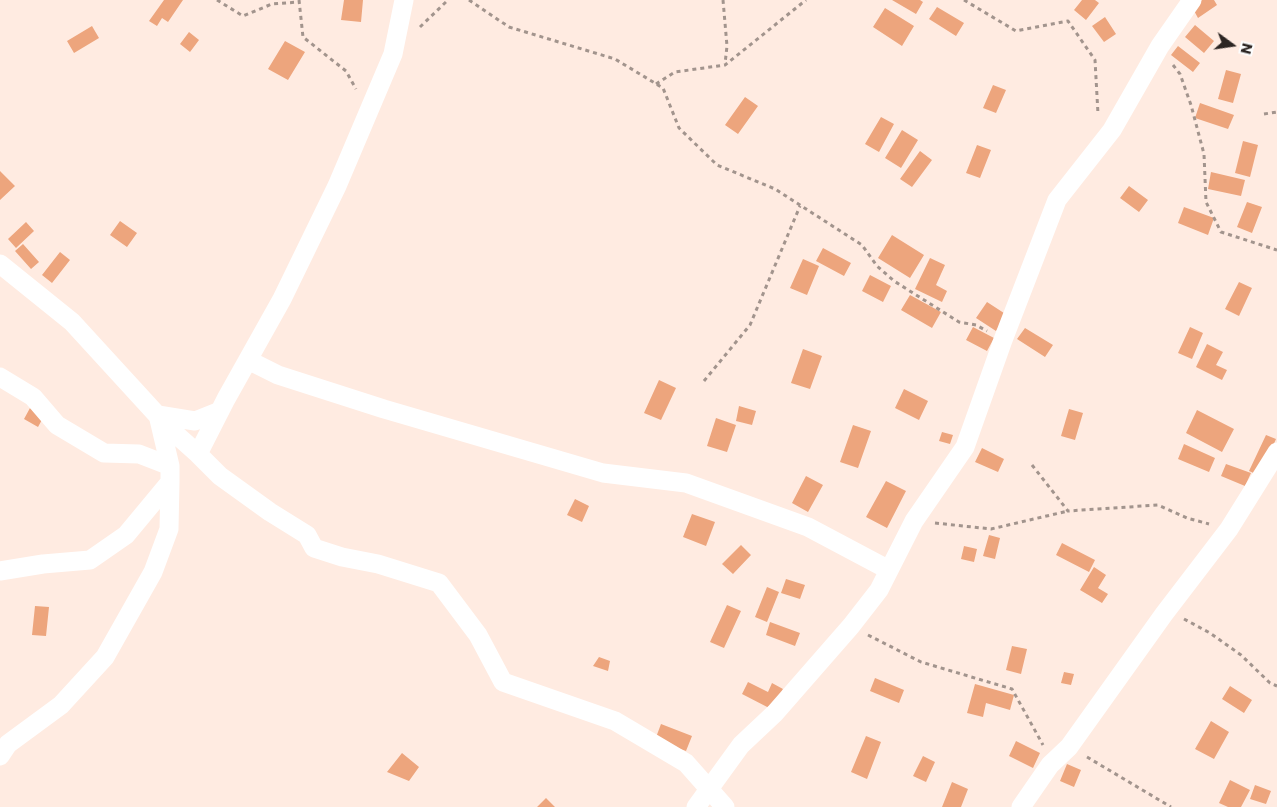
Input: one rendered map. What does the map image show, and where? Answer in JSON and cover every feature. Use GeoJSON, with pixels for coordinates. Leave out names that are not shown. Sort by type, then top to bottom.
{"type":"FeatureCollection","features":[{"type":"Feature","properties":{"kind":"street"},"geometry":{"type":"LineString","coordinates":[[198,454],[282,299],[337,186],[393,54],[404,0]]}},
{"type":"Feature","properties":{"kind":"street"},"geometry":{"type":"LineString","coordinates":[[696,807],[741,744],[775,713],[851,626],[879,590],[914,521],[965,447],[1003,340],[1057,200],[1112,130],[1160,46],[1192,0]]}},
{"type":"Feature","properties":{"kind":"street"},"geometry":{"type":"LineString","coordinates":[[0,264],[72,322],[158,415],[220,476],[306,535],[314,548],[342,558],[378,564],[439,583],[478,636],[504,682],[615,721],[686,764],[708,791],[725,807]]}},
{"type":"Feature","properties":{"kind":"street"},"geometry":{"type":"LineString","coordinates":[[248,360],[278,375],[366,404],[603,473],[686,483],[808,527],[889,570]]}},
{"type":"Feature","properties":{"kind":"street"},"geometry":{"type":"LineString","coordinates":[[0,377],[33,397],[57,425],[104,453],[139,454],[170,474]]}},
{"type":"Feature","properties":{"kind":"street"},"geometry":{"type":"LineString","coordinates":[[158,415],[195,421],[220,411]]}},
{"type":"Feature","properties":{"kind":"street"},"geometry":{"type":"LineString","coordinates":[[0,756],[8,744],[62,705],[105,657],[153,572],[169,529],[170,474],[158,415]]}},
{"type":"Feature","properties":{"kind":"street"},"geometry":{"type":"LineString","coordinates":[[1021,807],[1050,765],[1063,753],[1164,614],[1229,529],[1277,452]]}},
{"type":"Feature","properties":{"kind":"street"},"geometry":{"type":"LineString","coordinates":[[0,571],[43,564],[90,560],[126,535],[170,474]]}},
{"type":"Feature","properties":{"kind":"path"},"geometry":{"type":"LineString","coordinates":[[217,0],[243,16],[272,4],[299,1],[303,37],[346,71],[369,111]]}},
{"type":"Feature","properties":{"kind":"path"},"geometry":{"type":"LineString","coordinates":[[469,0],[509,26],[615,59],[663,88],[679,128],[717,165],[775,189],[862,245],[877,266],[894,281],[959,322],[976,324],[1003,340]]}},
{"type":"Feature","properties":{"kind":"path"},"geometry":{"type":"LineString","coordinates":[[723,0],[727,46],[725,65]]}},
{"type":"Feature","properties":{"kind":"path"},"geometry":{"type":"LineString","coordinates":[[656,84],[676,72],[725,65],[806,0]]}},
{"type":"Feature","properties":{"kind":"path"},"geometry":{"type":"LineString","coordinates":[[964,0],[1016,30],[1068,21],[1095,60],[1100,146]]}},
{"type":"Feature","properties":{"kind":"path"},"geometry":{"type":"LineString","coordinates":[[1160,46],[1180,74],[1191,105],[1204,154],[1206,202],[1222,232],[1277,250]]}},
{"type":"Feature","properties":{"kind":"path"},"geometry":{"type":"LineString","coordinates":[[1264,114],[1277,112]]}},
{"type":"Feature","properties":{"kind":"path"},"geometry":{"type":"LineString","coordinates":[[704,382],[750,325],[800,206]]}},
{"type":"Feature","properties":{"kind":"path"},"geometry":{"type":"LineString","coordinates":[[1032,465],[1068,511]]}},
{"type":"Feature","properties":{"kind":"path"},"geometry":{"type":"LineString","coordinates":[[914,521],[991,529],[1068,511],[1158,505],[1187,518],[1229,529]]}},
{"type":"Feature","properties":{"kind":"path"},"geometry":{"type":"LineString","coordinates":[[1164,614],[1181,617],[1210,633],[1241,655],[1270,683],[1277,686]]}},
{"type":"Feature","properties":{"kind":"path"},"geometry":{"type":"LineString","coordinates":[[851,626],[921,662],[1012,689],[1047,752],[1063,753],[1105,766],[1171,807]]}},
{"type":"Feature","properties":{"kind":"building"},"geometry":{"type":"Polygon","coordinates":[[[164,0],[183,0],[168,22],[162,18],[157,26],[149,21],[164,0]]]}},
{"type":"Feature","properties":{"kind":"building"},"geometry":{"type":"Polygon","coordinates":[[[344,0],[363,0],[361,22],[341,20],[344,0]]]}},
{"type":"Feature","properties":{"kind":"building"},"geometry":{"type":"Polygon","coordinates":[[[892,0],[920,0],[923,2],[916,14],[892,0]]]}},
{"type":"Feature","properties":{"kind":"building"},"geometry":{"type":"Polygon","coordinates":[[[1082,0],[1095,0],[1099,3],[1086,20],[1074,10],[1082,0]]]}},
{"type":"Feature","properties":{"kind":"building"},"geometry":{"type":"Polygon","coordinates":[[[1202,0],[1214,0],[1217,5],[1198,18],[1192,7],[1202,0]]]}},
{"type":"Feature","properties":{"kind":"building"},"geometry":{"type":"Polygon","coordinates":[[[937,7],[964,23],[956,36],[929,19],[937,7]]]}},
{"type":"Feature","properties":{"kind":"building"},"geometry":{"type":"Polygon","coordinates":[[[885,8],[914,26],[902,46],[873,27],[885,8]]]}},
{"type":"Feature","properties":{"kind":"building"},"geometry":{"type":"Polygon","coordinates":[[[1105,17],[1116,34],[1104,42],[1092,26],[1105,17]]]}},
{"type":"Feature","properties":{"kind":"building"},"geometry":{"type":"Polygon","coordinates":[[[1195,25],[1214,41],[1204,53],[1185,37],[1195,25]]]}},
{"type":"Feature","properties":{"kind":"building"},"geometry":{"type":"Polygon","coordinates":[[[92,26],[99,38],[74,53],[67,41],[92,26]]]}},
{"type":"Feature","properties":{"kind":"building"},"geometry":{"type":"Polygon","coordinates":[[[189,32],[199,40],[190,52],[180,44],[189,32]]]}},
{"type":"Feature","properties":{"kind":"building"},"geometry":{"type":"Polygon","coordinates":[[[285,41],[305,52],[288,80],[268,69],[285,41]]]}},
{"type":"Feature","properties":{"kind":"building"},"geometry":{"type":"Polygon","coordinates":[[[1178,46],[1200,63],[1193,72],[1171,55],[1178,46]]]}},
{"type":"Feature","properties":{"kind":"building"},"geometry":{"type":"Polygon","coordinates":[[[1226,70],[1241,74],[1233,103],[1218,99],[1226,70]]]}},
{"type":"Feature","properties":{"kind":"building"},"geometry":{"type":"Polygon","coordinates":[[[993,85],[1006,90],[996,113],[983,108],[993,85]]]}},
{"type":"Feature","properties":{"kind":"building"},"geometry":{"type":"Polygon","coordinates":[[[745,97],[758,106],[738,134],[725,125],[745,97]]]}},
{"type":"Feature","properties":{"kind":"building"},"geometry":{"type":"Polygon","coordinates":[[[1200,103],[1234,115],[1228,129],[1195,118],[1200,103]]]}},
{"type":"Feature","properties":{"kind":"building"},"geometry":{"type":"Polygon","coordinates":[[[881,117],[894,124],[879,152],[865,144],[881,117]]]}},
{"type":"Feature","properties":{"kind":"building"},"geometry":{"type":"Polygon","coordinates":[[[902,130],[918,140],[901,168],[885,158],[902,130]]]}},
{"type":"Feature","properties":{"kind":"building"},"geometry":{"type":"Polygon","coordinates":[[[1243,141],[1258,145],[1250,177],[1235,173],[1243,141]]]}},
{"type":"Feature","properties":{"kind":"building"},"geometry":{"type":"Polygon","coordinates":[[[977,145],[991,150],[980,178],[966,173],[977,145]]]}},
{"type":"Feature","properties":{"kind":"building"},"geometry":{"type":"Polygon","coordinates":[[[920,151],[932,160],[912,187],[900,179],[920,151]]]}},
{"type":"Feature","properties":{"kind":"building"},"geometry":{"type":"Polygon","coordinates":[[[0,171],[15,186],[0,200],[0,171]]]}},
{"type":"Feature","properties":{"kind":"building"},"geometry":{"type":"Polygon","coordinates":[[[1211,172],[1245,180],[1241,196],[1208,189],[1211,172]]]}},
{"type":"Feature","properties":{"kind":"building"},"geometry":{"type":"Polygon","coordinates":[[[1129,186],[1148,200],[1139,212],[1120,198],[1129,186]]]}},
{"type":"Feature","properties":{"kind":"building"},"geometry":{"type":"Polygon","coordinates":[[[1247,202],[1262,207],[1252,233],[1237,227],[1247,202]]]}},
{"type":"Feature","properties":{"kind":"building"},"geometry":{"type":"Polygon","coordinates":[[[1184,207],[1214,218],[1208,235],[1178,223],[1184,207]]]}},
{"type":"Feature","properties":{"kind":"building"},"geometry":{"type":"Polygon","coordinates":[[[120,221],[137,233],[127,247],[110,235],[120,221]]]}},
{"type":"Feature","properties":{"kind":"building"},"geometry":{"type":"Polygon","coordinates":[[[26,222],[34,231],[16,248],[8,239],[26,222]]]}},
{"type":"Feature","properties":{"kind":"building"},"geometry":{"type":"Polygon","coordinates":[[[892,235],[924,255],[910,278],[878,258],[892,235]]]}},
{"type":"Feature","properties":{"kind":"building"},"geometry":{"type":"Polygon","coordinates":[[[23,244],[39,262],[31,269],[15,251],[23,244]]]}},
{"type":"Feature","properties":{"kind":"building"},"geometry":{"type":"Polygon","coordinates":[[[823,248],[851,263],[844,276],[816,261],[823,248]]]}},
{"type":"Feature","properties":{"kind":"building"},"geometry":{"type":"Polygon","coordinates":[[[60,252],[70,260],[52,283],[42,275],[60,252]]]}},
{"type":"Feature","properties":{"kind":"building"},"geometry":{"type":"Polygon","coordinates":[[[930,258],[945,265],[936,285],[947,291],[942,302],[915,289],[930,258]]]}},
{"type":"Feature","properties":{"kind":"building"},"geometry":{"type":"Polygon","coordinates":[[[803,259],[819,266],[807,295],[790,288],[803,259]]]}},
{"type":"Feature","properties":{"kind":"building"},"geometry":{"type":"Polygon","coordinates":[[[870,275],[891,286],[883,302],[862,291],[870,275]]]}},
{"type":"Feature","properties":{"kind":"building"},"geometry":{"type":"Polygon","coordinates":[[[1239,282],[1252,288],[1239,316],[1225,309],[1239,282]]]}},
{"type":"Feature","properties":{"kind":"building"},"geometry":{"type":"Polygon","coordinates":[[[910,295],[941,312],[932,328],[901,310],[910,295]]]}},
{"type":"Feature","properties":{"kind":"building"},"geometry":{"type":"Polygon","coordinates":[[[987,302],[1007,315],[996,331],[976,318],[987,302]]]}},
{"type":"Feature","properties":{"kind":"building"},"geometry":{"type":"Polygon","coordinates":[[[973,327],[994,338],[987,351],[966,340],[973,327]]]}},
{"type":"Feature","properties":{"kind":"building"},"geometry":{"type":"Polygon","coordinates":[[[1190,327],[1203,333],[1192,359],[1178,353],[1190,327]]]}},
{"type":"Feature","properties":{"kind":"building"},"geometry":{"type":"Polygon","coordinates":[[[1025,328],[1053,345],[1045,357],[1017,339],[1025,328]]]}},
{"type":"Feature","properties":{"kind":"building"},"geometry":{"type":"Polygon","coordinates":[[[1207,344],[1223,352],[1216,365],[1227,370],[1222,380],[1196,367],[1207,344]]]}},
{"type":"Feature","properties":{"kind":"building"},"geometry":{"type":"Polygon","coordinates":[[[803,349],[822,356],[810,389],[791,383],[803,349]]]}},
{"type":"Feature","properties":{"kind":"building"},"geometry":{"type":"Polygon","coordinates":[[[659,380],[676,388],[661,420],[644,413],[659,380]]]}},
{"type":"Feature","properties":{"kind":"building"},"geometry":{"type":"Polygon","coordinates":[[[904,389],[928,401],[919,420],[895,408],[904,389]]]}},
{"type":"Feature","properties":{"kind":"building"},"geometry":{"type":"Polygon","coordinates":[[[739,406],[756,411],[752,425],[736,421],[739,406]]]}},
{"type":"Feature","properties":{"kind":"building"},"geometry":{"type":"Polygon","coordinates":[[[30,408],[44,416],[38,427],[24,419],[30,408]]]}},
{"type":"Feature","properties":{"kind":"building"},"geometry":{"type":"Polygon","coordinates":[[[1069,409],[1083,413],[1075,440],[1061,436],[1069,409]]]}},
{"type":"Feature","properties":{"kind":"building"},"geometry":{"type":"Polygon","coordinates":[[[1197,410],[1234,429],[1222,452],[1186,433],[1197,410]]]}},
{"type":"Feature","properties":{"kind":"building"},"geometry":{"type":"Polygon","coordinates":[[[716,418],[736,425],[727,452],[707,446],[716,418]]]}},
{"type":"Feature","properties":{"kind":"building"},"geometry":{"type":"Polygon","coordinates":[[[853,425],[871,431],[858,468],[840,462],[853,425]]]}},
{"type":"Feature","properties":{"kind":"building"},"geometry":{"type":"Polygon","coordinates":[[[942,432],[953,435],[950,444],[939,441],[942,432]]]}},
{"type":"Feature","properties":{"kind":"building"},"geometry":{"type":"Polygon","coordinates":[[[1266,435],[1276,439],[1260,476],[1249,471],[1266,435]]]}},
{"type":"Feature","properties":{"kind":"building"},"geometry":{"type":"Polygon","coordinates":[[[1184,444],[1215,458],[1209,472],[1178,459],[1184,444]]]}},
{"type":"Feature","properties":{"kind":"building"},"geometry":{"type":"Polygon","coordinates":[[[982,448],[1004,459],[998,472],[975,462],[982,448]]]}},
{"type":"Feature","properties":{"kind":"building"},"geometry":{"type":"Polygon","coordinates":[[[1226,464],[1251,473],[1245,486],[1221,476],[1226,464]]]}},
{"type":"Feature","properties":{"kind":"building"},"geometry":{"type":"Polygon","coordinates":[[[806,476],[823,485],[808,512],[792,503],[806,476]]]}},
{"type":"Feature","properties":{"kind":"building"},"geometry":{"type":"Polygon","coordinates":[[[886,481],[906,491],[887,528],[866,517],[886,481]]]}},
{"type":"Feature","properties":{"kind":"building"},"geometry":{"type":"Polygon","coordinates":[[[575,499],[589,506],[582,522],[567,515],[575,499]]]}},
{"type":"Feature","properties":{"kind":"building"},"geometry":{"type":"Polygon","coordinates":[[[692,514],[715,522],[706,546],[683,537],[692,514]]]}},
{"type":"Feature","properties":{"kind":"building"},"geometry":{"type":"Polygon","coordinates":[[[989,535],[1000,538],[995,559],[983,556],[989,535]]]}},
{"type":"Feature","properties":{"kind":"building"},"geometry":{"type":"Polygon","coordinates":[[[1062,543],[1095,560],[1089,572],[1056,555],[1062,543]]]}},
{"type":"Feature","properties":{"kind":"building"},"geometry":{"type":"Polygon","coordinates":[[[741,545],[751,555],[733,574],[722,564],[741,545]]]}},
{"type":"Feature","properties":{"kind":"building"},"geometry":{"type":"Polygon","coordinates":[[[964,546],[977,549],[974,562],[961,559],[964,546]]]}},
{"type":"Feature","properties":{"kind":"building"},"geometry":{"type":"Polygon","coordinates":[[[1094,567],[1106,575],[1098,588],[1108,594],[1102,603],[1080,590],[1094,567]]]}},
{"type":"Feature","properties":{"kind":"building"},"geometry":{"type":"Polygon","coordinates":[[[786,579],[805,585],[800,599],[781,593],[786,579]]]}},
{"type":"Feature","properties":{"kind":"building"},"geometry":{"type":"Polygon","coordinates":[[[767,587],[779,592],[767,622],[755,617],[767,587]]]}},
{"type":"Feature","properties":{"kind":"building"},"geometry":{"type":"Polygon","coordinates":[[[727,605],[741,611],[724,648],[710,642],[727,605]]]}},
{"type":"Feature","properties":{"kind":"building"},"geometry":{"type":"Polygon","coordinates":[[[35,606],[49,607],[46,636],[32,635],[35,606]]]}},
{"type":"Feature","properties":{"kind":"building"},"geometry":{"type":"Polygon","coordinates":[[[770,622],[800,633],[795,646],[766,635],[770,622]]]}},
{"type":"Feature","properties":{"kind":"building"},"geometry":{"type":"Polygon","coordinates":[[[1012,646],[1027,649],[1021,674],[1006,670],[1012,646]]]}},
{"type":"Feature","properties":{"kind":"building"},"geometry":{"type":"Polygon","coordinates":[[[599,657],[610,661],[608,671],[593,666],[599,657]]]}},
{"type":"Feature","properties":{"kind":"building"},"geometry":{"type":"Polygon","coordinates":[[[1064,672],[1074,674],[1071,685],[1061,683],[1064,672]]]}},
{"type":"Feature","properties":{"kind":"building"},"geometry":{"type":"Polygon","coordinates":[[[875,678],[904,690],[899,703],[870,691],[875,678]]]}},
{"type":"Feature","properties":{"kind":"building"},"geometry":{"type":"Polygon","coordinates":[[[748,682],[768,692],[772,683],[783,689],[773,710],[742,694],[748,682]]]}},
{"type":"Feature","properties":{"kind":"building"},"geometry":{"type":"Polygon","coordinates":[[[975,684],[1014,695],[1010,710],[986,703],[983,717],[967,713],[975,684]]]}},
{"type":"Feature","properties":{"kind":"building"},"geometry":{"type":"Polygon","coordinates":[[[1230,686],[1252,700],[1244,713],[1222,699],[1230,686]]]}},
{"type":"Feature","properties":{"kind":"building"},"geometry":{"type":"Polygon","coordinates":[[[1211,721],[1229,732],[1214,759],[1195,749],[1211,721]]]}},
{"type":"Feature","properties":{"kind":"building"},"geometry":{"type":"Polygon","coordinates":[[[661,724],[692,736],[686,751],[655,740],[661,724]]]}},
{"type":"Feature","properties":{"kind":"building"},"geometry":{"type":"Polygon","coordinates":[[[866,736],[881,742],[867,779],[851,772],[866,736]]]}},
{"type":"Feature","properties":{"kind":"building"},"geometry":{"type":"Polygon","coordinates":[[[1016,741],[1040,753],[1033,768],[1009,756],[1016,741]]]}},
{"type":"Feature","properties":{"kind":"building"},"geometry":{"type":"Polygon","coordinates":[[[402,753],[419,767],[409,781],[387,772],[402,753]]]}},
{"type":"Feature","properties":{"kind":"building"},"geometry":{"type":"Polygon","coordinates":[[[923,756],[935,762],[926,782],[913,776],[923,756]]]}},
{"type":"Feature","properties":{"kind":"building"},"geometry":{"type":"Polygon","coordinates":[[[1067,764],[1081,770],[1074,787],[1060,781],[1067,764]]]}},
{"type":"Feature","properties":{"kind":"building"},"geometry":{"type":"Polygon","coordinates":[[[1230,780],[1250,790],[1241,807],[1228,807],[1219,803],[1230,780]]]}},
{"type":"Feature","properties":{"kind":"building"},"geometry":{"type":"Polygon","coordinates":[[[952,782],[968,789],[961,807],[942,807],[952,782]]]}},
{"type":"Feature","properties":{"kind":"building"},"geometry":{"type":"Polygon","coordinates":[[[1255,785],[1271,791],[1266,804],[1250,799],[1255,785]]]}},
{"type":"Feature","properties":{"kind":"building"},"geometry":{"type":"Polygon","coordinates":[[[546,798],[555,807],[537,807],[546,798]]]}}]}
